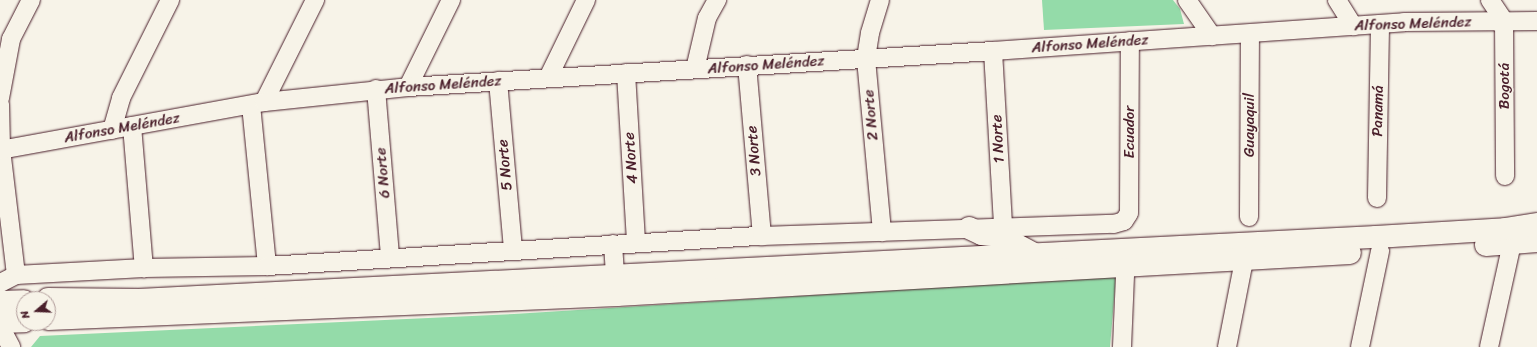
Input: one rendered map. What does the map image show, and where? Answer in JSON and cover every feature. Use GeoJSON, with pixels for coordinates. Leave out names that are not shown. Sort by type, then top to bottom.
{"type":"FeatureCollection","features":[{"type":"Feature","properties":{"kind":"main road"},"geometry":{"type":"LineString","coordinates":[[56,319],[616,285],[1126,258],[1505,229],[1537,224]]}},
{"type":"Feature","properties":{"kind":"main road"},"geometry":{"type":"LineString","coordinates":[[969,228],[982,234],[1000,236],[1035,255]]}},
{"type":"Feature","properties":{"kind":"main road"},"geometry":{"type":"LineString","coordinates":[[56,300],[139,300],[616,285],[1035,255],[1244,260],[1537,241]]}},
{"type":"Feature","properties":{"kind":"main road"},"geometry":{"type":"LineString","coordinates":[[0,302],[16,301]]}},
{"type":"Feature","properties":{"kind":"main road"},"geometry":{"type":"LineString","coordinates":[[0,322],[16,321]]}},
{"type":"Feature","properties":{"kind":"street"},"geometry":{"type":"LineString","coordinates":[[0,98],[11,38],[30,0]]}},
{"type":"Feature","properties":{"kind":"street"},"geometry":{"type":"LineString","coordinates":[[112,130],[121,98],[170,0]]}},
{"type":"Feature","properties":{"kind":"street"},"geometry":{"type":"LineString","coordinates":[[267,266],[257,104],[315,0]]}},
{"type":"Feature","properties":{"kind":"street"},"geometry":{"type":"LineString","coordinates":[[408,87],[451,0]]}},
{"type":"Feature","properties":{"kind":"street"},"geometry":{"type":"LineString","coordinates":[[548,78],[586,0]]}},
{"type":"Feature","properties":{"kind":"street"},"geometry":{"type":"LineString","coordinates":[[696,69],[707,18],[717,0]]}},
{"type":"Feature","properties":{"kind":"street","name":"2 Norte"},"geometry":{"type":"LineString","coordinates":[[880,0],[870,32],[866,58],[882,232]]}},
{"type":"Feature","properties":{"kind":"street"},"geometry":{"type":"LineString","coordinates":[[1187,0],[1212,36]]}},
{"type":"Feature","properties":{"kind":"street"},"geometry":{"type":"LineString","coordinates":[[1337,0],[1353,26]]}},
{"type":"Feature","properties":{"kind":"street"},"geometry":{"type":"LineString","coordinates":[[1490,0],[1504,21]]}},
{"type":"Feature","properties":{"kind":"street","name":"Bogotá"},"geometry":{"type":"LineString","coordinates":[[1504,21],[1505,176]]}},
{"type":"Feature","properties":{"kind":"street","name":"Alfonso Meléndez"},"geometry":{"type":"LineString","coordinates":[[0,150],[257,104],[376,89],[993,51],[1380,24],[1537,21]]}},
{"type":"Feature","properties":{"kind":"street","name":"Panamá"},"geometry":{"type":"LineString","coordinates":[[1377,198],[1380,24]]}},
{"type":"Feature","properties":{"kind":"street","name":"Guayaquil"},"geometry":{"type":"LineString","coordinates":[[1249,217],[1250,34]]}},
{"type":"Feature","properties":{"kind":"street","name":"Ecuador"},"geometry":{"type":"LineString","coordinates":[[1003,226],[1114,224],[1124,221],[1129,213],[1130,41]]}},
{"type":"Feature","properties":{"kind":"street","name":"1 Norte"},"geometry":{"type":"LineString","coordinates":[[993,51],[1003,226]]}},
{"type":"Feature","properties":{"kind":"street","name":"3 Norte"},"geometry":{"type":"LineString","coordinates":[[747,65],[762,236]]}},
{"type":"Feature","properties":{"kind":"street","name":"4 Norte"},"geometry":{"type":"LineString","coordinates":[[626,73],[636,243]]}},
{"type":"Feature","properties":{"kind":"street","name":"5 Norte"},"geometry":{"type":"LineString","coordinates":[[498,81],[513,249]]}},
{"type":"Feature","properties":{"kind":"street","name":"6 Norte"},"geometry":{"type":"LineString","coordinates":[[376,89],[390,257]]}},
{"type":"Feature","properties":{"kind":"street"},"geometry":{"type":"LineString","coordinates":[[0,104],[0,150],[16,275]]}},
{"type":"Feature","properties":{"kind":"street"},"geometry":{"type":"LineString","coordinates":[[132,126],[144,268]]}},
{"type":"Feature","properties":{"kind":"street"},"geometry":{"type":"LineString","coordinates":[[0,283],[16,275],[144,268],[267,266],[513,249],[762,236],[1003,226]]}},
{"type":"Feature","properties":{"kind":"street"},"geometry":{"type":"LineString","coordinates":[[1489,347],[1512,243]]}},
{"type":"Feature","properties":{"kind":"street"},"geometry":{"type":"LineString","coordinates":[[613,244],[616,285]]}},
{"type":"Feature","properties":{"kind":"street"},"geometry":{"type":"LineString","coordinates":[[1360,347],[1380,251]]}},
{"type":"Feature","properties":{"kind":"street"},"geometry":{"type":"LineString","coordinates":[[1122,347],[1126,258]]}},
{"type":"Feature","properties":{"kind":"street"},"geometry":{"type":"LineString","coordinates":[[1227,347],[1244,260]]}},
{"type":"Feature","properties":{"kind":"street"},"geometry":{"type":"LineString","coordinates":[[0,326],[11,347]]}},
{"type":"Feature","properties":{"kind":"green space"},"geometry":{"type":"Polygon","coordinates":[[[1042,0],[1173,0],[1180,9],[1184,24],[1044,30],[1042,0]]]}},
{"type":"Feature","properties":{"kind":"green space"},"geometry":{"type":"Polygon","coordinates":[[[1116,276],[1110,347],[31,347],[40,336],[514,314],[1116,276]]]}}]}
